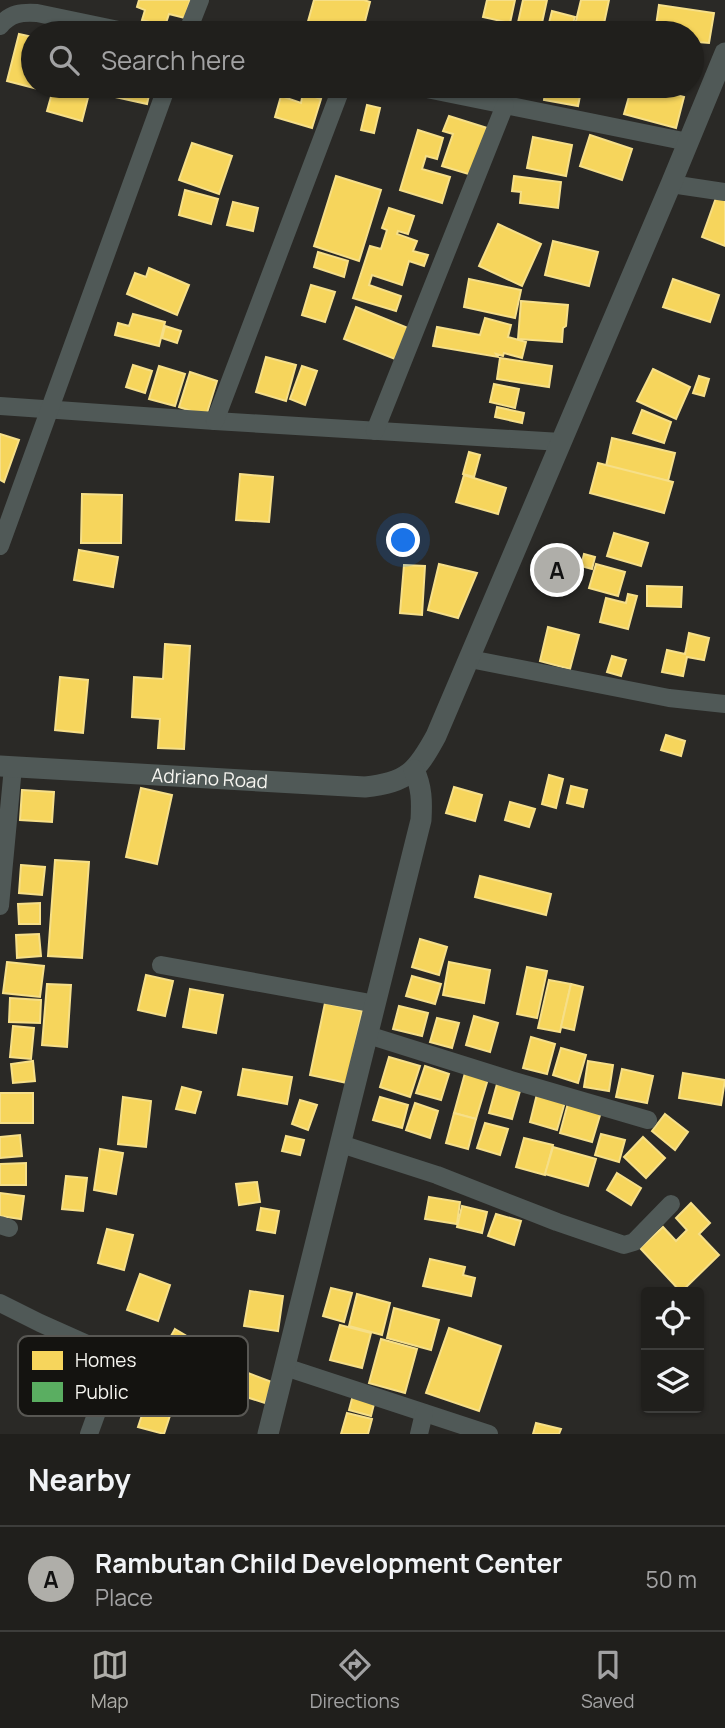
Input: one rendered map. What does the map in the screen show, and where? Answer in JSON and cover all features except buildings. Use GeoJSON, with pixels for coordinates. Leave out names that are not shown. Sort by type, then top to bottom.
{"type":"FeatureCollection","features":[{"type":"Feature","properties":{"kind":"street"},"geometry":{"type":"LineString","coordinates":[[192,21],[200,0]]}},
{"type":"Feature","properties":{"kind":"street"},"geometry":{"type":"LineString","coordinates":[[0,26],[6,18],[27,12],[76,21]]}},
{"type":"Feature","properties":{"kind":"street"},"geometry":{"type":"LineString","coordinates":[[268,1434],[421,820],[423,801],[420,783],[414,770],[436,737],[470,659],[725,53]]}},
{"type":"Feature","properties":{"kind":"street"},"geometry":{"type":"LineString","coordinates":[[0,546],[163,98]]}},
{"type":"Feature","properties":{"kind":"street"},"geometry":{"type":"LineString","coordinates":[[215,421],[337,98]]}},
{"type":"Feature","properties":{"kind":"street"},"geometry":{"type":"LineString","coordinates":[[471,98],[688,142]]}},
{"type":"Feature","properties":{"kind":"street"},"geometry":{"type":"LineString","coordinates":[[375,431],[505,105]]}},
{"type":"Feature","properties":{"kind":"street"},"geometry":{"type":"LineString","coordinates":[[671,184],[725,192]]}},
{"type":"Feature","properties":{"kind":"street"},"geometry":{"type":"LineString","coordinates":[[0,406],[561,442]]}},
{"type":"Feature","properties":{"kind":"street"},"geometry":{"type":"LineString","coordinates":[[470,659],[669,698],[725,704]]}},
{"type":"Feature","properties":{"kind":"street"},"geometry":{"type":"LineString","coordinates":[[0,906],[6,767]]}},
{"type":"Feature","properties":{"kind":"street","name":"Adriano Road"},"geometry":{"type":"LineString","coordinates":[[6,767],[365,787],[399,780],[414,770]]}},
{"type":"Feature","properties":{"kind":"street"},"geometry":{"type":"LineString","coordinates":[[161,965],[376,1004]]}},
{"type":"Feature","properties":{"kind":"street"},"geometry":{"type":"LineString","coordinates":[[368,1035],[648,1120]]}},
{"type":"Feature","properties":{"kind":"street"},"geometry":{"type":"LineString","coordinates":[[341,1144],[437,1175],[624,1245],[634,1242],[671,1204]]}},
{"type":"Feature","properties":{"kind":"street"},"geometry":{"type":"LineString","coordinates":[[0,1303],[71,1336]]}},
{"type":"Feature","properties":{"kind":"street"},"geometry":{"type":"LineString","coordinates":[[285,1367],[488,1434]]}},
{"type":"Feature","properties":{"kind":"street"},"geometry":{"type":"LineString","coordinates":[[419,1434],[424,1413]]}},
{"type":"Feature","properties":{"kind":"street"},"geometry":{"type":"LineString","coordinates":[[93,1433],[98,1416]]}},
{"type":"Feature","properties":{"kind":"place","name":"Rambutan Child Development Center"},"geometry":{"type":"Point","coordinates":[557,570]}}]}
